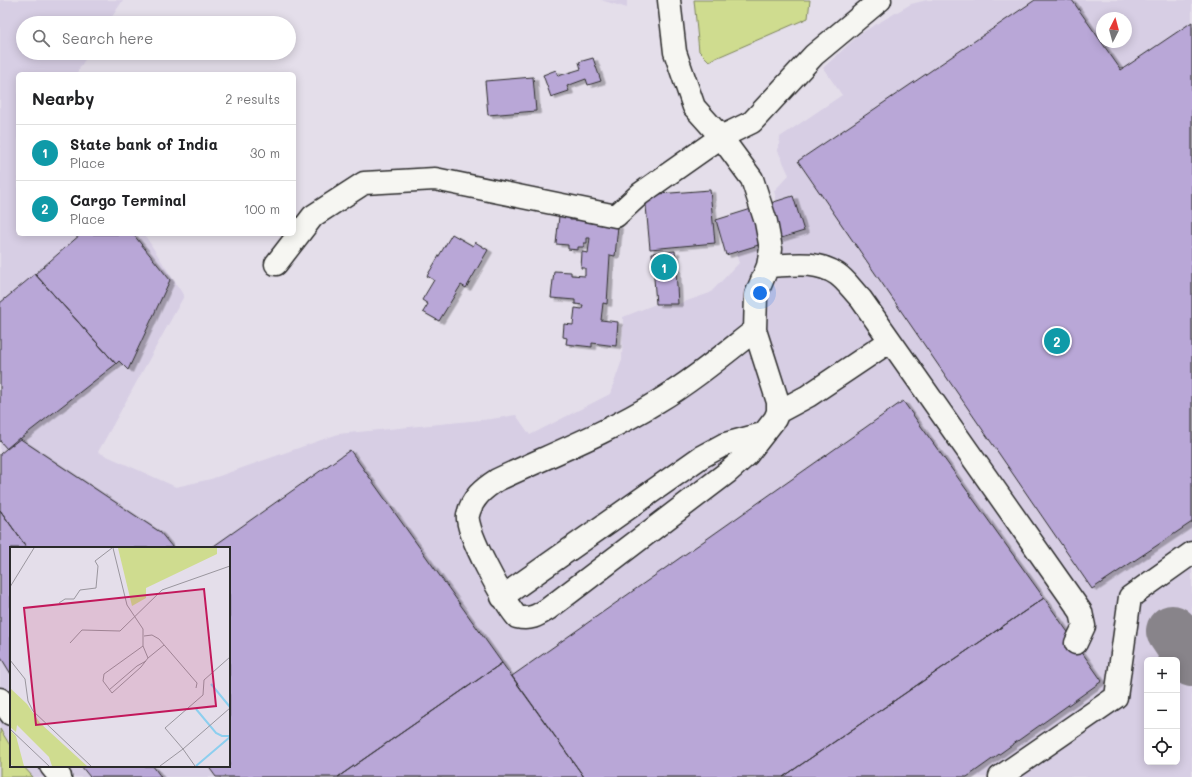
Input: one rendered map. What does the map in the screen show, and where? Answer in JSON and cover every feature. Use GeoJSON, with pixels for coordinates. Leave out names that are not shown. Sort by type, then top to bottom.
{"type":"FeatureCollection","features":[{"type":"Feature","properties":{"kind":"street"},"geometry":{"type":"LineString","coordinates":[[669,0],[675,52],[694,107],[721,136],[752,179],[768,229],[771,249],[768,266],[756,295],[755,330],[778,402],[778,412],[775,419],[762,434],[748,455],[728,472],[542,614],[535,618],[526,619],[517,617],[502,597],[470,531],[467,516],[472,503],[481,490],[496,480],[617,424],[658,402],[700,373],[755,330]]}},
{"type":"Feature","properties":{"kind":"street"},"geometry":{"type":"LineString","coordinates":[[276,264],[313,216],[364,183],[435,179],[616,216],[640,194],[721,136],[752,122],[814,56],[880,0]]}},
{"type":"Feature","properties":{"kind":"street"},"geometry":{"type":"LineString","coordinates":[[768,266],[808,264],[824,267],[838,275],[861,299],[1081,612],[1084,626],[1076,643]]}},
{"type":"Feature","properties":{"kind":"street"},"geometry":{"type":"LineString","coordinates":[[778,412],[808,396],[890,341]]}},
{"type":"Feature","properties":{"kind":"street"},"geometry":{"type":"LineString","coordinates":[[502,597],[701,457],[725,444],[762,434]]}},
{"type":"Feature","properties":{"kind":"street"},"geometry":{"type":"LineString","coordinates":[[1000,777],[1116,697],[1130,597],[1192,553]]}},
{"type":"Feature","properties":{"kind":"street"},"geometry":{"type":"LineString","coordinates":[[0,699],[10,713]]}},
{"type":"Feature","properties":{"kind":"street"},"geometry":{"type":"LineString","coordinates":[[52,767],[60,777]]}},
{"type":"Feature","properties":{"kind":"shaded area"},"geometry":{"type":"Polygon","coordinates":[[[0,0],[123,0],[113,16],[16,16],[16,60],[85,60],[77,72],[16,72],[16,236],[145,236],[184,296],[98,452],[176,487],[211,479],[338,434],[491,419],[516,415],[530,435],[610,394],[622,360],[623,317],[656,304],[678,304],[710,293],[739,263],[729,234],[781,217],[774,191],[789,175],[778,151],[780,137],[842,95],[823,68],[861,33],[911,4],[927,0],[1192,0],[1192,777],[0,777],[0,0]]]}},
{"type":"Feature","properties":{"kind":"shaded area"},"geometry":{"type":"Polygon","coordinates":[[[601,0],[627,0],[627,8],[601,0]]]}},
{"type":"Feature","properties":{"kind":"green space"},"geometry":{"type":"Polygon","coordinates":[[[694,0],[810,0],[808,18],[709,61],[699,51],[694,0]]]}},
{"type":"Feature","properties":{"kind":"green space"},"geometry":{"type":"Polygon","coordinates":[[[0,729],[10,745],[10,767],[24,767],[33,777],[0,777],[0,729]]]}},
{"type":"Feature","properties":{"kind":"building"},"geometry":{"type":"Polygon","coordinates":[[[1035,0],[1072,0],[1096,34],[1096,48],[1106,48],[1121,70],[1192,22],[1192,522],[1092,589],[798,161],[1035,0]]]}},
{"type":"Feature","properties":{"kind":"building"},"geometry":{"type":"Polygon","coordinates":[[[593,58],[601,81],[588,85],[586,79],[567,86],[569,91],[551,97],[543,75],[556,70],[558,76],[581,69],[579,62],[593,58]]]}},
{"type":"Feature","properties":{"kind":"building"},"geometry":{"type":"Polygon","coordinates":[[[533,77],[536,111],[488,115],[485,81],[533,77]]]}},
{"type":"Feature","properties":{"kind":"building"},"geometry":{"type":"Polygon","coordinates":[[[710,190],[715,243],[650,249],[645,195],[710,190]]]}},
{"type":"Feature","properties":{"kind":"building"},"geometry":{"type":"Polygon","coordinates":[[[793,196],[804,231],[726,255],[716,220],[793,196]]]}},
{"type":"Feature","properties":{"kind":"building"},"geometry":{"type":"Polygon","coordinates":[[[559,216],[570,217],[570,220],[599,220],[598,224],[618,226],[615,256],[610,255],[607,304],[603,303],[601,320],[618,322],[616,346],[592,343],[592,347],[566,344],[567,338],[563,337],[564,324],[573,325],[575,308],[582,309],[583,305],[575,304],[575,300],[551,298],[554,271],[571,272],[571,275],[585,276],[585,268],[581,268],[582,252],[588,253],[590,238],[587,238],[587,243],[584,243],[584,247],[578,247],[578,250],[568,249],[568,245],[556,244],[559,216]]]}},
{"type":"Feature","properties":{"kind":"building"},"geometry":{"type":"Polygon","coordinates":[[[452,234],[473,246],[475,242],[488,250],[466,288],[461,285],[439,321],[423,312],[428,304],[422,300],[434,280],[427,276],[452,234]]]}},
{"type":"Feature","properties":{"kind":"building"},"geometry":{"type":"Polygon","coordinates":[[[79,236],[135,236],[170,280],[128,370],[119,361],[116,364],[35,274],[79,236]]]}},
{"type":"Feature","properties":{"kind":"building"},"geometry":{"type":"Polygon","coordinates":[[[675,251],[678,304],[656,304],[652,253],[675,251]]]}},
{"type":"Feature","properties":{"kind":"building"},"geometry":{"type":"Polygon","coordinates":[[[35,274],[116,364],[7,449],[0,441],[0,303],[35,274]]]}},
{"type":"Feature","properties":{"kind":"building"},"geometry":{"type":"Polygon","coordinates":[[[903,401],[1044,598],[783,777],[584,777],[512,676],[903,401]]]}},
{"type":"Feature","properties":{"kind":"building"},"geometry":{"type":"Polygon","coordinates":[[[19,438],[160,532],[172,547],[26,547],[0,510],[0,454],[19,438]]]}},
{"type":"Feature","properties":{"kind":"building"},"geometry":{"type":"Polygon","coordinates":[[[350,450],[502,663],[338,777],[216,777],[209,767],[230,767],[230,547],[212,547],[350,450]]]}},
{"type":"Feature","properties":{"kind":"building"},"geometry":{"type":"Polygon","coordinates":[[[0,510],[26,547],[10,547],[10,672],[0,656],[0,510]]]}},
{"type":"Feature","properties":{"kind":"building"},"geometry":{"type":"Polygon","coordinates":[[[1044,598],[1102,681],[967,777],[783,777],[1044,598]]]}},
{"type":"Feature","properties":{"kind":"building"},"geometry":{"type":"Polygon","coordinates":[[[502,663],[584,777],[338,777],[502,663]]]}},
{"type":"Feature","properties":{"kind":"building"},"geometry":{"type":"Polygon","coordinates":[[[82,767],[154,767],[161,777],[90,777],[82,767]]]}},
{"type":"Feature","properties":{"kind":"taxiway"},"geometry":{"type":"LineString","coordinates":[[1172,631],[1192,661]]}},
{"type":"Feature","properties":{"kind":"place","name":"State bank of India"},"geometry":{"type":"Point","coordinates":[664,267]}},
{"type":"Feature","properties":{"kind":"place","name":"Cargo Terminal"},"geometry":{"type":"Point","coordinates":[1057,341]}}]}
